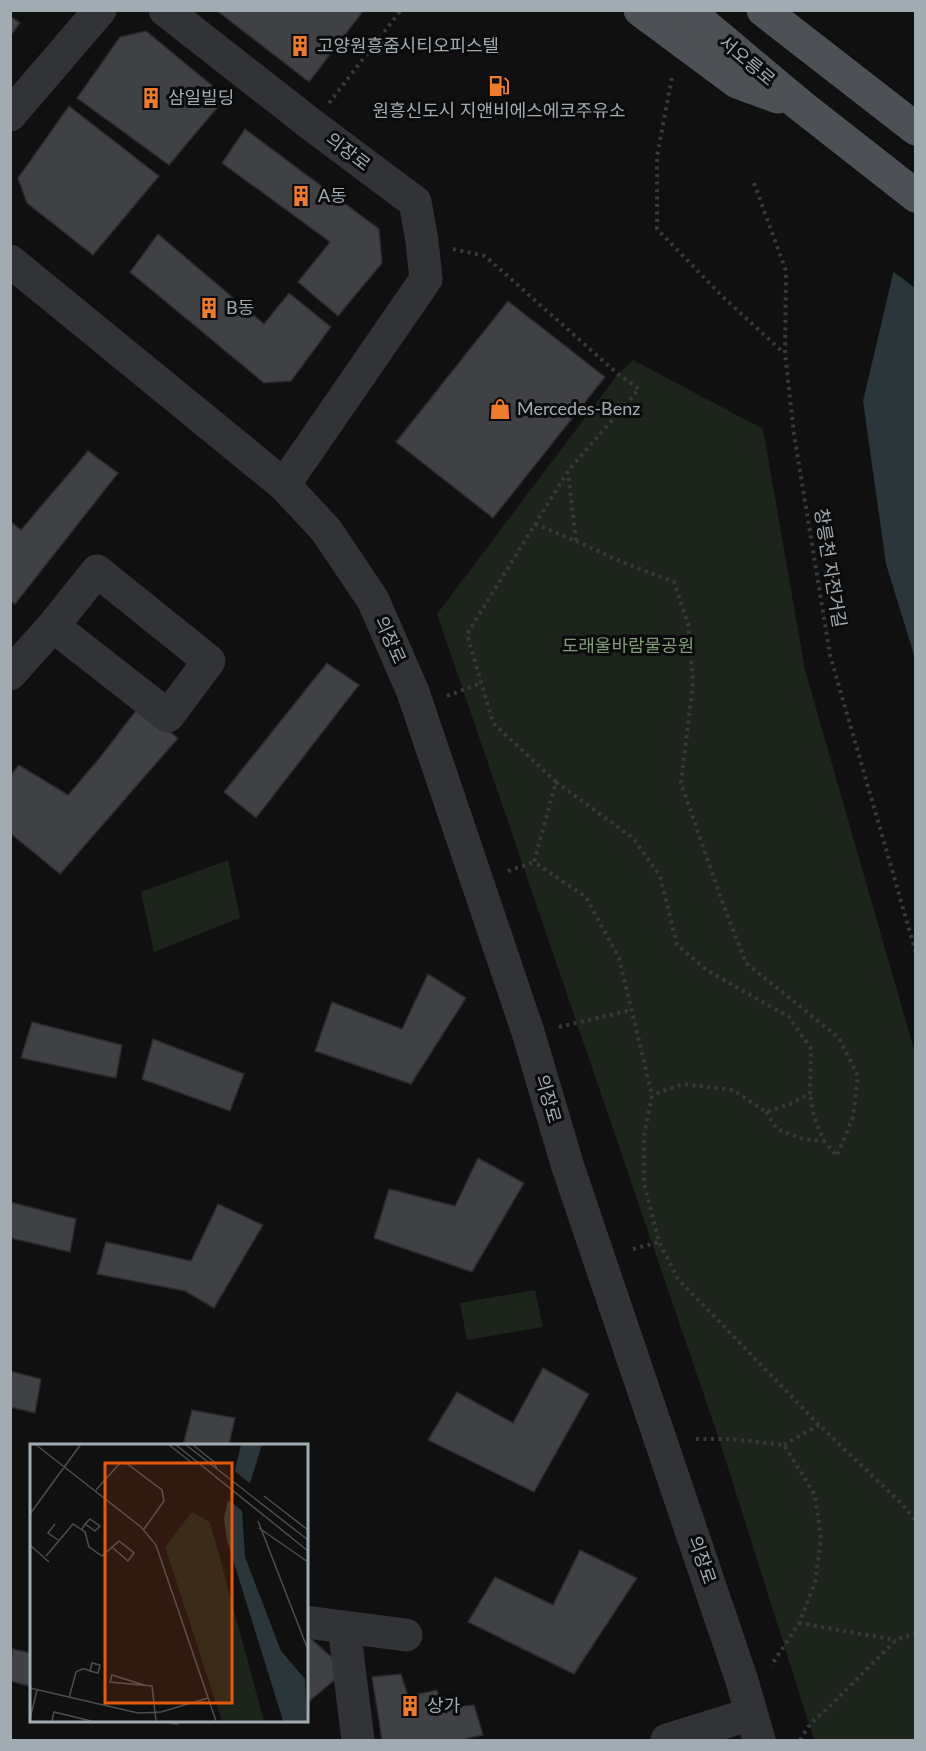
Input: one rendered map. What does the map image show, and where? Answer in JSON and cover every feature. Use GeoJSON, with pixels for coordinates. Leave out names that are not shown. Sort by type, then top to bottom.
{"type":"FeatureCollection","features":[{"type":"Feature","properties":{"kind":"main road"},"geometry":{"type":"LineString","coordinates":[[640,10],[737,82],[804,108]]}},
{"type":"Feature","properties":{"kind":"main road","name":"서오릉로"},"geometry":{"type":"LineString","coordinates":[[687,10],[804,108],[915,196]]}},
{"type":"Feature","properties":{"kind":"main road"},"geometry":{"type":"LineString","coordinates":[[763,10],[915,129]]}},
{"type":"Feature","properties":{"kind":"main road"},"geometry":{"type":"LineString","coordinates":[[801,10],[823,56]]}},
{"type":"Feature","properties":{"kind":"street"},"geometry":{"type":"LineString","coordinates":[[10,115],[100,10]]}},
{"type":"Feature","properties":{"kind":"street","name":"의장로"},"geometry":{"type":"LineString","coordinates":[[165,10],[415,202],[426,279],[284,485]]}},
{"type":"Feature","properties":{"kind":"street","name":"의장로"},"geometry":{"type":"LineString","coordinates":[[10,261],[284,485],[326,530],[373,600],[413,692],[524,1021],[567,1164],[742,1681],[755,1727]]}},
{"type":"Feature","properties":{"kind":"street"},"geometry":{"type":"LineString","coordinates":[[10,674],[54,626],[97,571],[209,661],[168,716],[54,626]]}},
{"type":"Feature","properties":{"kind":"street"},"geometry":{"type":"LineString","coordinates":[[308,1622],[406,1635]]}},
{"type":"Feature","properties":{"kind":"street"},"geometry":{"type":"LineString","coordinates":[[344,1627],[358,1740]]}},
{"type":"Feature","properties":{"kind":"street"},"geometry":{"type":"LineString","coordinates":[[667,1740],[755,1727]]}},
{"type":"Feature","properties":{"kind":"path"},"geometry":{"type":"LineString","coordinates":[[329,104],[402,10]]}},
{"type":"Feature","properties":{"kind":"path"},"geometry":{"type":"LineString","coordinates":[[672,78],[657,156],[657,229],[724,298],[785,353]]}},
{"type":"Feature","properties":{"kind":"path","name":"창릉천 자전거길"},"geometry":{"type":"LineString","coordinates":[[754,183],[786,271],[785,353],[794,434],[830,655],[915,953]]}},
{"type":"Feature","properties":{"kind":"path"},"geometry":{"type":"LineString","coordinates":[[453,249],[485,256],[618,374],[639,389],[568,471],[535,524],[467,634],[493,723],[555,782],[633,838],[660,876],[677,945],[708,971],[789,1017],[811,1049],[810,1093],[813,1117],[824,1141],[837,1156],[853,1117],[858,1076],[839,1038],[746,963],[681,783],[693,683],[688,624],[674,582],[535,524]]}},
{"type":"Feature","properties":{"kind":"path"},"geometry":{"type":"LineString","coordinates":[[568,471],[576,541]]}},
{"type":"Feature","properties":{"kind":"path"},"geometry":{"type":"LineString","coordinates":[[447,696],[481,683]]}},
{"type":"Feature","properties":{"kind":"path"},"geometry":{"type":"LineString","coordinates":[[534,862],[555,782]]}},
{"type":"Feature","properties":{"kind":"path"},"geometry":{"type":"LineString","coordinates":[[508,870],[534,862]]}},
{"type":"Feature","properties":{"kind":"path"},"geometry":{"type":"LineString","coordinates":[[534,862],[586,897],[619,958],[652,1095],[644,1136],[644,1183],[659,1242],[678,1279],[819,1425],[902,1504],[915,1521]]}},
{"type":"Feature","properties":{"kind":"path"},"geometry":{"type":"LineString","coordinates":[[559,1027],[631,1010]]}},
{"type":"Feature","properties":{"kind":"path"},"geometry":{"type":"LineString","coordinates":[[652,1095],[682,1084],[733,1090],[766,1112],[777,1129],[803,1139],[824,1141]]}},
{"type":"Feature","properties":{"kind":"path"},"geometry":{"type":"LineString","coordinates":[[766,1112],[790,1104],[810,1093]]}},
{"type":"Feature","properties":{"kind":"path"},"geometry":{"type":"LineString","coordinates":[[633,1249],[659,1242]]}},
{"type":"Feature","properties":{"kind":"path"},"geometry":{"type":"LineString","coordinates":[[696,1439],[731,1439],[784,1445],[819,1425]]}},
{"type":"Feature","properties":{"kind":"path"},"geometry":{"type":"LineString","coordinates":[[771,1666],[799,1623],[815,1583],[821,1539],[815,1495],[784,1445]]}},
{"type":"Feature","properties":{"kind":"path"},"geometry":{"type":"LineString","coordinates":[[799,1623],[896,1640]]}},
{"type":"Feature","properties":{"kind":"path"},"geometry":{"type":"LineString","coordinates":[[800,1740],[810,1724],[896,1640],[915,1633]]}},
{"type":"Feature","properties":{"kind":"green space","name":"도래울바람물공원"},"geometry":{"type":"Polygon","coordinates":[[[633,360],[763,429],[805,670],[915,1053],[915,1740],[814,1740],[719,1439],[437,614],[618,374],[633,360]]]}},
{"type":"Feature","properties":{"kind":"green space"},"geometry":{"type":"Polygon","coordinates":[[[228,860],[240,918],[154,952],[141,892],[228,860]]]}},
{"type":"Feature","properties":{"kind":"green space"},"geometry":{"type":"Polygon","coordinates":[[[535,1290],[543,1327],[467,1340],[460,1303],[535,1290]]]}},
{"type":"Feature","properties":{"kind":"shaded area"},"geometry":{"type":"Polygon","coordinates":[[[915,181],[915,658],[886,564],[863,401],[915,181]]]}},
{"type":"Feature","properties":{"kind":"pier"},"geometry":{"type":"Polygon","coordinates":[[[916,178],[915,288],[891,270],[913,180],[916,178]]]}},
{"type":"Feature","properties":{"kind":"building","name":"고양원흥줌시티오피스텔"},"geometry":{"type":"Polygon","coordinates":[[[216,10],[364,10],[309,82],[216,10]]]}},
{"type":"Feature","properties":{"kind":"building"},"geometry":{"type":"Polygon","coordinates":[[[10,16],[20,23],[10,37],[10,16]]]}},
{"type":"Feature","properties":{"kind":"building","name":"삼일빌딩"},"geometry":{"type":"Polygon","coordinates":[[[146,31],[226,97],[169,165],[77,98],[120,37],[146,31]]]}},
{"type":"Feature","properties":{"kind":"building"},"geometry":{"type":"Polygon","coordinates":[[[69,106],[159,176],[93,255],[27,203],[18,178],[69,106]]]}},
{"type":"Feature","properties":{"kind":"building","name":"A동"},"geometry":{"type":"Polygon","coordinates":[[[245,129],[379,229],[382,263],[338,316],[298,282],[330,242],[222,163],[245,129]]]}},
{"type":"Feature","properties":{"kind":"building","name":"B동"},"geometry":{"type":"Polygon","coordinates":[[[158,234],[264,324],[289,293],[331,327],[291,381],[264,383],[130,272],[158,234]]]}},
{"type":"Feature","properties":{"kind":"building","name":"Mercedes-Benz"},"geometry":{"type":"Polygon","coordinates":[[[508,301],[605,377],[493,518],[396,442],[508,301]]]}},
{"type":"Feature","properties":{"kind":"building"},"geometry":{"type":"Polygon","coordinates":[[[88,451],[118,473],[15,604],[10,601],[10,521],[21,530],[88,451]]]}},
{"type":"Feature","properties":{"kind":"building"},"geometry":{"type":"Polygon","coordinates":[[[327,663],[359,685],[256,818],[224,792],[327,663]]]}},
{"type":"Feature","properties":{"kind":"building"},"geometry":{"type":"Polygon","coordinates":[[[138,708],[178,738],[60,874],[10,833],[10,776],[19,765],[68,795],[138,708]]]}},
{"type":"Feature","properties":{"kind":"building"},"geometry":{"type":"Polygon","coordinates":[[[428,974],[466,998],[411,1084],[315,1051],[332,1002],[402,1029],[428,974]]]}},
{"type":"Feature","properties":{"kind":"building"},"geometry":{"type":"Polygon","coordinates":[[[32,1022],[122,1045],[116,1078],[21,1058],[32,1022]]]}},
{"type":"Feature","properties":{"kind":"building"},"geometry":{"type":"Polygon","coordinates":[[[153,1039],[244,1074],[230,1111],[142,1079],[153,1039]]]}},
{"type":"Feature","properties":{"kind":"building"},"geometry":{"type":"Polygon","coordinates":[[[478,1158],[524,1183],[472,1272],[374,1238],[389,1189],[455,1206],[478,1158]]]}},
{"type":"Feature","properties":{"kind":"building"},"geometry":{"type":"Polygon","coordinates":[[[10,1202],[76,1219],[70,1252],[10,1238],[10,1202]]]}},
{"type":"Feature","properties":{"kind":"building"},"geometry":{"type":"Polygon","coordinates":[[[218,1204],[263,1225],[214,1308],[185,1291],[97,1274],[106,1242],[191,1261],[218,1204]]]}},
{"type":"Feature","properties":{"kind":"building"},"geometry":{"type":"Polygon","coordinates":[[[543,1368],[589,1394],[534,1492],[428,1440],[457,1392],[513,1423],[543,1368]]]}},
{"type":"Feature","properties":{"kind":"building"},"geometry":{"type":"Polygon","coordinates":[[[10,1371],[41,1379],[35,1413],[10,1407],[10,1371]]]}},
{"type":"Feature","properties":{"kind":"building"},"geometry":{"type":"Polygon","coordinates":[[[192,1410],[235,1418],[229,1444],[183,1444],[192,1410]]]}},
{"type":"Feature","properties":{"kind":"building"},"geometry":{"type":"Polygon","coordinates":[[[580,1550],[637,1578],[574,1674],[468,1622],[495,1577],[553,1605],[580,1550]]]}},
{"type":"Feature","properties":{"kind":"building"},"geometry":{"type":"Polygon","coordinates":[[[308,1636],[346,1670],[308,1702],[308,1636]]]}},
{"type":"Feature","properties":{"kind":"building"},"geometry":{"type":"Polygon","coordinates":[[[12,1649],[30,1653],[30,1686],[10,1681],[12,1649]]]}},
{"type":"Feature","properties":{"kind":"building","name":"상가"},"geometry":{"type":"Polygon","coordinates":[[[401,1674],[408,1696],[437,1690],[443,1708],[474,1705],[483,1735],[460,1740],[382,1740],[372,1677],[401,1674]]]}},
{"type":"Feature","properties":{"kind":"building"},"geometry":{"type":"Polygon","coordinates":[[[160,1721],[179,1721],[178,1725],[160,1721]]]}},
{"type":"Feature","properties":{"kind":"place","name":"고양원흥줌시티오피스텔"},"geometry":{"type":"Point","coordinates":[300,46]}},
{"type":"Feature","properties":{"kind":"place","name":"원흥신도시 지앤비에스에코주유소"},"geometry":{"type":"Point","coordinates":[499,86]}},
{"type":"Feature","properties":{"kind":"place","name":"삼일빌딩"},"geometry":{"type":"Point","coordinates":[151,98]}},
{"type":"Feature","properties":{"kind":"place","name":"A동"},"geometry":{"type":"Point","coordinates":[301,196]}},
{"type":"Feature","properties":{"kind":"place","name":"B동"},"geometry":{"type":"Point","coordinates":[209,308]}},
{"type":"Feature","properties":{"kind":"place","name":"Mercedes-Benz"},"geometry":{"type":"Point","coordinates":[500,409]}},
{"type":"Feature","properties":{"kind":"place","name":"상가"},"geometry":{"type":"Point","coordinates":[410,1706]}}]}
